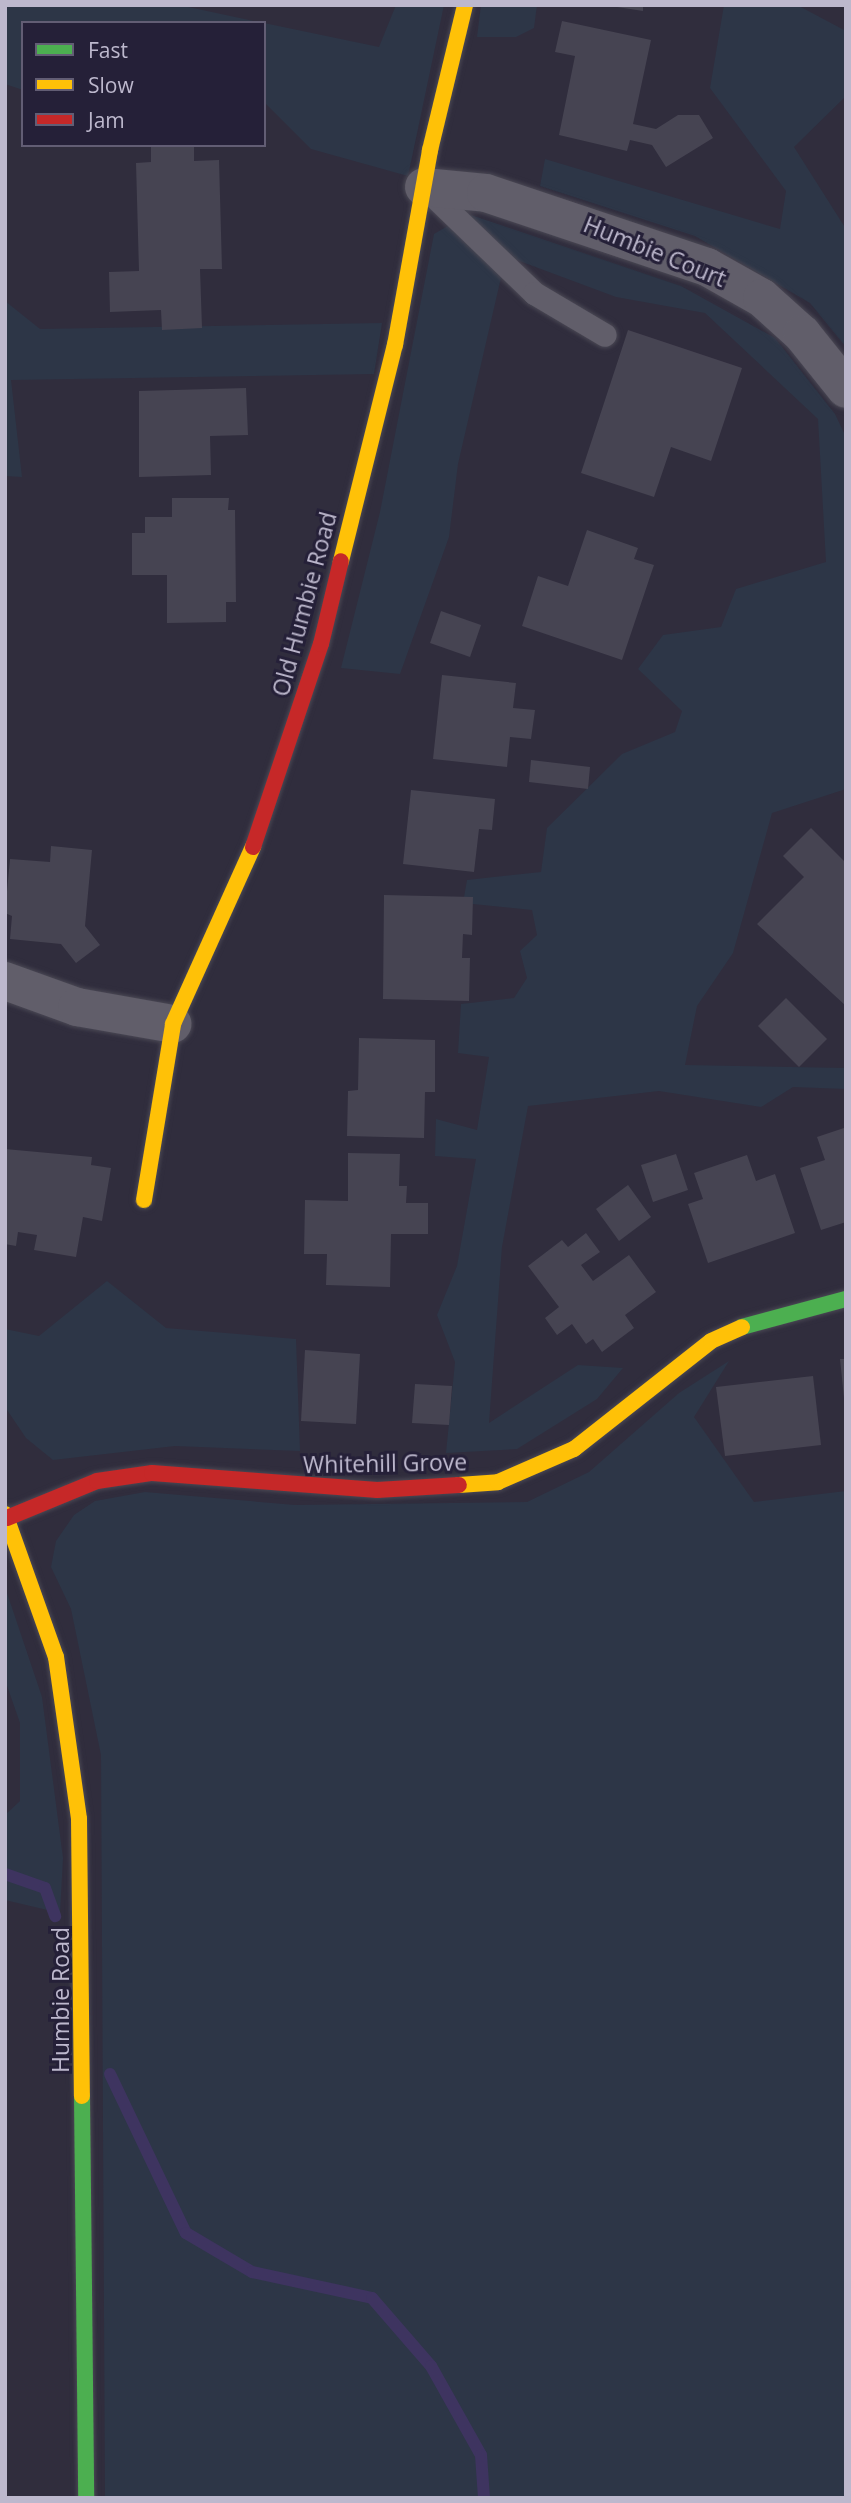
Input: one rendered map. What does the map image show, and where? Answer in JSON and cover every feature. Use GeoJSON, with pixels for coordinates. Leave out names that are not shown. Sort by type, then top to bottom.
{"type":"FeatureCollection","features":[{"type":"Feature","properties":{"kind":"street","name":"Old Humbie Road"},"geometry":{"type":"LineString","coordinates":[[144,1200],[173,1024],[257,837],[321,644],[396,345],[424,187],[465,5]]}},
{"type":"Feature","properties":{"kind":"street","name":"Humbie Court"},"geometry":{"type":"LineString","coordinates":[[424,187],[512,200],[707,267],[762,298],[792,325],[846,389]]}},
{"type":"Feature","properties":{"kind":"street"},"geometry":{"type":"LineString","coordinates":[[5,981],[77,1007],[173,1024]]}},
{"type":"Feature","properties":{"kind":"street","name":"Whitehill Grove"},"geometry":{"type":"LineString","coordinates":[[6,1516],[97,1481],[152,1473],[364,1490],[498,1482],[574,1449],[711,1341],[759,1319],[846,1299]]}},
{"type":"Feature","properties":{"kind":"street","name":"Humbie Road"},"geometry":{"type":"LineString","coordinates":[[6,1516],[56,1657],[78,1808],[86,2498]]}},
{"type":"Feature","properties":{"kind":"lane"},"geometry":{"type":"LineString","coordinates":[[424,187],[534,293],[605,335]]}},
{"type":"Feature","properties":{"kind":"shaded area"},"geometry":{"type":"Polygon","coordinates":[[[5,5],[179,5],[254,21],[21,21],[21,89],[5,84],[5,5]]]}},
{"type":"Feature","properties":{"kind":"shaded area"},"geometry":{"type":"Polygon","coordinates":[[[396,5],[444,5],[408,176],[311,149],[266,104],[266,23],[379,47],[396,5]]]}},
{"type":"Feature","properties":{"kind":"shaded area"},"geometry":{"type":"Polygon","coordinates":[[[481,5],[537,5],[534,28],[516,37],[477,37],[481,5]]]}},
{"type":"Feature","properties":{"kind":"shaded area"},"geometry":{"type":"Polygon","coordinates":[[[724,5],[797,5],[846,31],[846,96],[794,147],[846,229],[846,347],[810,303],[695,236],[540,186],[545,159],[780,229],[786,191],[710,88],[724,5]]]}},
{"type":"Feature","properties":{"kind":"shaded area"},"geometry":{"type":"Polygon","coordinates":[[[468,214],[681,286],[775,338],[835,414],[846,437],[846,789],[772,813],[733,953],[697,1006],[685,1065],[846,1068],[846,1089],[793,1087],[761,1107],[659,1091],[528,1106],[502,1247],[489,1423],[578,1365],[623,1368],[597,1399],[517,1449],[446,1453],[455,1362],[437,1315],[457,1266],[476,1159],[435,1156],[436,1119],[477,1130],[489,1057],[458,1053],[461,1004],[514,998],[527,978],[520,951],[537,935],[532,910],[463,903],[467,880],[541,872],[547,828],[622,754],[675,732],[682,711],[638,669],[663,635],[721,627],[736,589],[826,562],[818,419],[705,313],[616,297],[506,256],[458,464],[449,537],[400,674],[341,668],[380,512],[434,234],[468,214]]]}},
{"type":"Feature","properties":{"kind":"shaded area"},"geometry":{"type":"Polygon","coordinates":[[[5,301],[40,329],[382,323],[374,374],[11,380],[22,477],[5,476],[5,301]]]}},
{"type":"Feature","properties":{"kind":"shaded area"},"geometry":{"type":"Polygon","coordinates":[[[107,1281],[166,1328],[296,1339],[300,1451],[175,1446],[53,1460],[26,1438],[5,1407],[5,1329],[39,1336],[107,1281]]]}},
{"type":"Feature","properties":{"kind":"shaded area"},"geometry":{"type":"Polygon","coordinates":[[[729,1361],[694,1417],[754,1502],[846,1491],[846,2498],[105,2498],[101,1755],[71,1609],[51,1567],[56,1541],[74,1515],[95,1501],[145,1492],[295,1505],[527,1502],[589,1472],[679,1393],[729,1361]]]}},
{"type":"Feature","properties":{"kind":"shaded area"},"geometry":{"type":"Polygon","coordinates":[[[5,1587],[42,1697],[63,1858],[60,1913],[5,1900],[5,1815],[20,1801],[20,1723],[5,1680],[5,1587]]]}},
{"type":"Feature","properties":{"kind":"building"},"geometry":{"type":"Polygon","coordinates":[[[604,5],[643,5],[643,11],[604,5]]]}},
{"type":"Feature","properties":{"kind":"building"},"geometry":{"type":"Polygon","coordinates":[[[562,21],[651,40],[633,124],[656,129],[678,115],[699,115],[713,138],[666,167],[652,145],[630,140],[627,151],[559,135],[575,56],[555,52],[562,21]]]}},
{"type":"Feature","properties":{"kind":"building"},"geometry":{"type":"Polygon","coordinates":[[[151,147],[194,147],[194,161],[219,160],[222,269],[200,269],[202,328],[162,330],[161,310],[110,312],[109,272],[139,271],[136,163],[151,162],[151,147]]]}},
{"type":"Feature","properties":{"kind":"building"},"geometry":{"type":"Polygon","coordinates":[[[628,330],[742,368],[711,461],[671,447],[654,497],[581,473],[628,330]]]}},
{"type":"Feature","properties":{"kind":"building"},"geometry":{"type":"Polygon","coordinates":[[[246,388],[248,435],[210,436],[211,475],[139,477],[139,391],[246,388]]]}},
{"type":"Feature","properties":{"kind":"building"},"geometry":{"type":"Polygon","coordinates":[[[172,498],[229,498],[228,510],[235,510],[236,602],[226,602],[226,622],[167,623],[167,575],[132,575],[132,533],[145,533],[145,517],[172,517],[172,498]]]}},
{"type":"Feature","properties":{"kind":"building"},"geometry":{"type":"Polygon","coordinates":[[[587,530],[638,548],[634,559],[654,565],[622,660],[522,626],[538,576],[568,586],[587,530]]]}},
{"type":"Feature","properties":{"kind":"building"},"geometry":{"type":"Polygon","coordinates":[[[441,611],[481,625],[470,657],[430,643],[441,611]]]}},
{"type":"Feature","properties":{"kind":"building"},"geometry":{"type":"Polygon","coordinates":[[[442,675],[516,683],[513,708],[535,710],[531,739],[510,737],[507,767],[433,759],[442,675]]]}},
{"type":"Feature","properties":{"kind":"building"},"geometry":{"type":"Polygon","coordinates":[[[531,760],[590,767],[588,789],[529,782],[531,760]]]}},
{"type":"Feature","properties":{"kind":"building"},"geometry":{"type":"Polygon","coordinates":[[[411,790],[495,799],[492,830],[479,829],[474,872],[403,864],[411,790]]]}},
{"type":"Feature","properties":{"kind":"building"},"geometry":{"type":"Polygon","coordinates":[[[811,828],[846,863],[846,1006],[757,924],[804,877],[783,856],[811,828]]]}},
{"type":"Feature","properties":{"kind":"building"},"geometry":{"type":"Polygon","coordinates":[[[51,846],[92,850],[85,926],[100,945],[76,963],[61,944],[10,939],[12,916],[5,913],[10,859],[50,862],[51,846]]]}},
{"type":"Feature","properties":{"kind":"building"},"geometry":{"type":"Polygon","coordinates":[[[384,895],[473,897],[472,935],[463,934],[462,958],[470,958],[469,1001],[383,999],[384,895]]]}},
{"type":"Feature","properties":{"kind":"building"},"geometry":{"type":"Polygon","coordinates":[[[786,998],[827,1039],[799,1067],[758,1026],[786,998]]]}},
{"type":"Feature","properties":{"kind":"building"},"geometry":{"type":"Polygon","coordinates":[[[359,1038],[435,1040],[435,1092],[425,1092],[424,1138],[347,1136],[348,1091],[358,1090],[359,1038]]]}},
{"type":"Feature","properties":{"kind":"building"},"geometry":{"type":"Polygon","coordinates":[[[844,1128],[846,1222],[821,1230],[800,1168],[825,1160],[817,1137],[844,1128]]]}},
{"type":"Feature","properties":{"kind":"building"},"geometry":{"type":"Polygon","coordinates":[[[5,1149],[92,1157],[91,1165],[111,1168],[102,1221],[83,1217],[76,1257],[34,1250],[37,1235],[18,1232],[16,1246],[5,1244],[5,1149]]]}},
{"type":"Feature","properties":{"kind":"building"},"geometry":{"type":"Polygon","coordinates":[[[348,1153],[400,1154],[399,1186],[407,1186],[406,1203],[428,1203],[428,1234],[391,1234],[390,1287],[326,1285],[327,1254],[304,1254],[305,1200],[348,1201],[348,1153]]]}},
{"type":"Feature","properties":{"kind":"building"},"geometry":{"type":"Polygon","coordinates":[[[676,1154],[688,1190],[653,1202],[641,1165],[676,1154]]]}},
{"type":"Feature","properties":{"kind":"building"},"geometry":{"type":"Polygon","coordinates":[[[747,1155],[756,1181],[775,1174],[795,1233],[708,1263],[688,1204],[703,1199],[694,1173],[747,1155]]]}},
{"type":"Feature","properties":{"kind":"building"},"geometry":{"type":"Polygon","coordinates":[[[628,1185],[651,1217],[619,1241],[596,1209],[628,1185]]]}},
{"type":"Feature","properties":{"kind":"building"},"geometry":{"type":"Polygon","coordinates":[[[586,1233],[600,1252],[581,1265],[593,1281],[629,1255],[656,1292],[625,1315],[634,1328],[602,1352],[593,1339],[586,1344],[572,1324],[557,1335],[545,1318],[559,1307],[528,1266],[562,1240],[568,1247],[586,1233]]]}},
{"type":"Feature","properties":{"kind":"building"},"geometry":{"type":"Polygon","coordinates":[[[305,1350],[360,1354],[356,1424],[301,1421],[305,1350]]]}},
{"type":"Feature","properties":{"kind":"building"},"geometry":{"type":"Polygon","coordinates":[[[840,1359],[846,1359],[846,1398],[844,1398],[840,1359]]]}},
{"type":"Feature","properties":{"kind":"building"},"geometry":{"type":"Polygon","coordinates":[[[813,1376],[821,1445],[725,1456],[716,1387],[813,1376]]]}},
{"type":"Feature","properties":{"kind":"building"},"geometry":{"type":"Polygon","coordinates":[[[415,1384],[452,1386],[449,1425],[412,1423],[415,1384]]]}},
{"type":"Feature","properties":{"kind":"waterway"},"geometry":{"type":"LineString","coordinates":[[5,1874],[45,1888],[55,1916]]}},
{"type":"Feature","properties":{"kind":"waterway"},"geometry":{"type":"LineString","coordinates":[[110,2074],[186,2233],[252,2272],[372,2298],[431,2366],[481,2455],[484,2498]]}},
{"type":"Feature","properties":{"kind":"traffic: fast"},"geometry":{"type":"LineString","coordinates":[[742,1327],[846,1299]]}},
{"type":"Feature","properties":{"kind":"traffic: fast"},"geometry":{"type":"LineString","coordinates":[[82,2096],[86,2498]]}},
{"type":"Feature","properties":{"kind":"traffic: slow"},"geometry":{"type":"LineString","coordinates":[[341,561],[395,345],[430,150],[465,5]]}},
{"type":"Feature","properties":{"kind":"traffic: slow"},"geometry":{"type":"LineString","coordinates":[[144,1200],[173,1024],[253,847]]}},
{"type":"Feature","properties":{"kind":"traffic: slow"},"geometry":{"type":"LineString","coordinates":[[459,1485],[498,1482],[574,1449],[711,1341],[742,1327]]}},
{"type":"Feature","properties":{"kind":"traffic: slow"},"geometry":{"type":"LineString","coordinates":[[5,1514],[56,1657],[79,1819],[82,2096]]}},
{"type":"Feature","properties":{"kind":"traffic: jam"},"geometry":{"type":"LineString","coordinates":[[253,847],[321,644],[341,561]]}},
{"type":"Feature","properties":{"kind":"traffic: jam"},"geometry":{"type":"LineString","coordinates":[[7,1518],[97,1481],[152,1473],[377,1490],[459,1485]]}}]}
